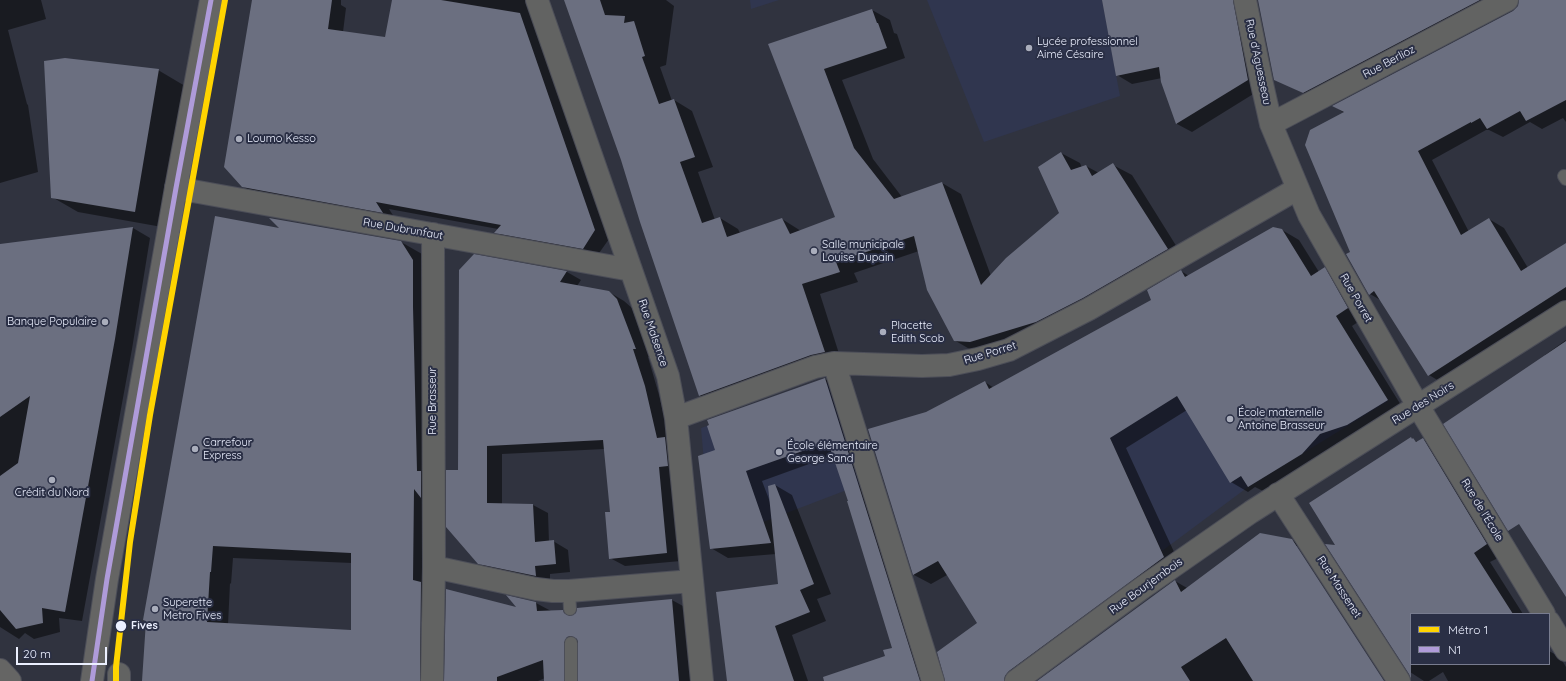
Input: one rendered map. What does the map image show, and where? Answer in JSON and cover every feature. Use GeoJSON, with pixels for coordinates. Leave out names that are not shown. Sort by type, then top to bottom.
{"type":"FeatureCollection","features":[{"type":"Feature","properties":{"kind":"main road"},"geometry":{"type":"LineString","coordinates":[[92,681],[107,579],[176,188],[211,0]]}},
{"type":"Feature","properties":{"kind":"main road"},"geometry":{"type":"LineString","coordinates":[[0,670],[10,681]]}},
{"type":"Feature","properties":{"kind":"street","name":"Rue Malsence"},"geometry":{"type":"LineString","coordinates":[[537,0],[668,376],[676,418],[702,681]]}},
{"type":"Feature","properties":{"kind":"street","name":"Rue d'Aguesseau"},"geometry":{"type":"LineString","coordinates":[[1246,0],[1271,124]]}},
{"type":"Feature","properties":{"kind":"street","name":"Rue Berlioz"},"geometry":{"type":"LineString","coordinates":[[1271,124],[1507,0]]}},
{"type":"Feature","properties":{"kind":"street","name":"Rue Porret"},"geometry":{"type":"LineString","coordinates":[[1271,124],[1297,189],[1320,234],[1418,406]]}},
{"type":"Feature","properties":{"kind":"street","name":"Rue Dubrunfaut"},"geometry":{"type":"LineString","coordinates":[[176,188],[631,270]]}},
{"type":"Feature","properties":{"kind":"street","name":"Rue Porret"},"geometry":{"type":"LineString","coordinates":[[676,418],[815,367],[834,363],[922,366],[949,365],[978,359],[1009,350],[1089,309],[1297,189]]}},
{"type":"Feature","properties":{"kind":"street","name":"Rue Brasseur"},"geometry":{"type":"LineString","coordinates":[[432,681],[434,567],[433,234]]}},
{"type":"Feature","properties":{"kind":"street","name":"Rue des Noirs"},"geometry":{"type":"LineString","coordinates":[[1278,494],[1566,312]]}},
{"type":"Feature","properties":{"kind":"street"},"geometry":{"type":"LineString","coordinates":[[834,363],[932,681]]}},
{"type":"Feature","properties":{"kind":"street","name":"Rue de l'École"},"geometry":{"type":"LineString","coordinates":[[1418,406],[1543,613]]}},
{"type":"Feature","properties":{"kind":"street","name":"Rue Bourjembois"},"geometry":{"type":"LineString","coordinates":[[1016,681],[1207,541],[1278,494]]}},
{"type":"Feature","properties":{"kind":"street","name":"Rue Massenet"},"geometry":{"type":"LineString","coordinates":[[1278,494],[1399,681]]}},
{"type":"Feature","properties":{"kind":"street"},"geometry":{"type":"LineString","coordinates":[[434,567],[536,589],[569,600],[692,581]]}},
{"type":"Feature","properties":{"kind":"street"},"geometry":{"type":"LineString","coordinates":[[1550,624],[1566,650]]}},
{"type":"Feature","properties":{"kind":"lane"},"geometry":{"type":"LineString","coordinates":[[571,643],[571,681]]}},
{"type":"Feature","properties":{"kind":"shaded area"},"geometry":{"type":"Polygon","coordinates":[[[750,0],[779,0],[751,9],[750,0]]]}},
{"type":"Feature","properties":{"kind":"shaded area","name":"Lycée professionnel Aimé Césaire"},"geometry":{"type":"Polygon","coordinates":[[[927,0],[1102,0],[1120,96],[984,142],[927,0]]]}},
{"type":"Feature","properties":{"kind":"shaded area","name":"École maternelle Antoine Brasseur"},"geometry":{"type":"Polygon","coordinates":[[[1312,277],[1388,401],[1248,487],[1162,551],[1110,438],[1147,381],[1312,277]]]}},
{"type":"Feature","properties":{"kind":"shaded area","name":"École élémentaire George Sand"},"geometry":{"type":"Polygon","coordinates":[[[834,381],[865,483],[711,542],[701,428],[834,381]]]}},
{"type":"Feature","properties":{"kind":"building"},"geometry":{"type":"Polygon","coordinates":[[[252,0],[332,0],[328,29],[385,37],[392,0],[441,0],[520,13],[595,230],[583,249],[494,233],[501,225],[376,202],[383,213],[242,187],[224,167],[252,0]]]}},
{"type":"Feature","properties":{"kind":"building"},"geometry":{"type":"Polygon","coordinates":[[[564,0],[600,0],[605,15],[625,16],[624,23],[634,21],[645,56],[642,57],[659,104],[674,99],[695,157],[680,162],[702,223],[720,217],[727,237],[782,218],[790,234],[835,217],[768,44],[872,9],[887,48],[824,69],[854,148],[894,199],[942,182],[981,285],[1006,258],[1059,213],[1038,167],[1061,152],[1071,170],[1086,165],[1092,176],[1113,163],[1168,249],[1083,298],[1036,322],[970,342],[954,341],[927,290],[914,236],[836,262],[840,272],[802,284],[825,352],[811,355],[699,396],[640,222],[621,160],[564,0]]]}},
{"type":"Feature","properties":{"kind":"building"},"geometry":{"type":"Polygon","coordinates":[[[1102,0],[1233,0],[1248,80],[1176,124],[1161,82],[1159,67],[1116,76],[1102,0]]]}},
{"type":"Feature","properties":{"kind":"building"},"geometry":{"type":"Polygon","coordinates":[[[1258,0],[1480,0],[1303,93],[1274,80],[1258,0]]]}},
{"type":"Feature","properties":{"kind":"building"},"geometry":{"type":"Polygon","coordinates":[[[1519,0],[1566,0],[1566,100],[1526,121],[1520,111],[1487,129],[1480,118],[1418,151],[1461,235],[1489,218],[1521,271],[1566,243],[1566,287],[1428,376],[1374,291],[1369,295],[1346,254],[1350,252],[1305,145],[1310,130],[1344,112],[1332,106],[1513,11],[1518,6],[1519,0]]]}},
{"type":"Feature","properties":{"kind":"building"},"geometry":{"type":"Polygon","coordinates":[[[65,58],[159,69],[135,212],[51,198],[44,61],[65,58]]]}},
{"type":"Feature","properties":{"kind":"building"},"geometry":{"type":"Polygon","coordinates":[[[215,216],[279,228],[269,218],[401,241],[413,260],[417,471],[421,471],[421,498],[414,489],[413,580],[421,582],[420,681],[142,681],[146,621],[143,620],[215,216]],[[213,546],[207,622],[351,630],[351,553],[213,546]]]}},
{"type":"Feature","properties":{"kind":"building"},"geometry":{"type":"Polygon","coordinates":[[[133,227],[115,339],[65,612],[42,608],[43,623],[16,629],[0,610],[0,476],[18,463],[30,396],[0,417],[0,244],[133,227]]]}},
{"type":"Feature","properties":{"kind":"building"},"geometry":{"type":"Polygon","coordinates":[[[1273,227],[1282,229],[1311,276],[1325,267],[1348,308],[1336,316],[1388,400],[1347,425],[1320,434],[1302,454],[1248,487],[1241,476],[1230,483],[1177,396],[1110,438],[1164,557],[1009,671],[1005,676],[1004,681],[945,681],[937,652],[977,623],[938,561],[913,575],[868,429],[926,412],[985,381],[989,389],[1151,300],[1147,290],[1181,270],[1185,277],[1273,227]]]}},
{"type":"Feature","properties":{"kind":"building"},"geometry":{"type":"Polygon","coordinates":[[[474,254],[567,271],[560,282],[609,291],[617,299],[636,349],[633,349],[645,386],[657,438],[665,437],[668,466],[659,467],[667,553],[609,559],[605,512],[610,512],[603,440],[487,446],[487,503],[533,504],[535,542],[554,540],[556,564],[535,566],[536,576],[478,564],[446,527],[446,470],[458,470],[459,270],[474,254]]]}},
{"type":"Feature","properties":{"kind":"building"},"geometry":{"type":"Polygon","coordinates":[[[1566,341],[1566,597],[1519,524],[1508,531],[1443,424],[1566,341]]]}},
{"type":"Feature","properties":{"kind":"building","name":"École élémentaire George Sand"},"geometry":{"type":"Polygon","coordinates":[[[825,378],[920,681],[824,681],[823,677],[885,656],[883,650],[892,648],[848,501],[828,442],[746,471],[771,543],[710,549],[698,456],[715,450],[707,426],[709,425],[707,420],[825,378]]]}},
{"type":"Feature","properties":{"kind":"building"},"geometry":{"type":"Polygon","coordinates":[[[1411,437],[1416,442],[1423,438],[1487,544],[1474,553],[1512,613],[1410,613],[1411,679],[1325,544],[1335,545],[1309,503],[1411,437]]]}},
{"type":"Feature","properties":{"kind":"building"},"geometry":{"type":"Polygon","coordinates":[[[775,484],[814,584],[800,590],[810,612],[775,626],[794,681],[727,681],[716,592],[778,584],[768,486],[775,484]]]}},
{"type":"Feature","properties":{"kind":"building"},"geometry":{"type":"Polygon","coordinates":[[[1260,533],[1292,539],[1384,681],[1253,681],[1226,638],[1181,667],[1190,681],[1037,681],[1175,580],[1181,592],[1260,533]]]}},
{"type":"Feature","properties":{"kind":"building"},"geometry":{"type":"Polygon","coordinates":[[[446,589],[516,607],[506,595],[536,602],[537,611],[563,610],[564,613],[570,616],[576,613],[577,608],[672,599],[679,681],[578,681],[578,643],[577,639],[571,636],[567,637],[564,643],[564,681],[544,681],[543,660],[497,677],[497,681],[444,681],[446,589]]]}},
{"type":"Feature","properties":{"kind":"metro line","name":"1"},"geometry":{"type":"LineString","coordinates":[[116,681],[116,667],[130,542],[150,415],[225,0]]}},
{"type":"Feature","properties":{"kind":"transit line","name":"N1"},"geometry":{"type":"LineString","coordinates":[[92,681],[107,579],[176,188],[211,0]]}},
{"type":"Feature","properties":{"kind":"place","name":"Lycée professionnel Aimé Césaire"},"geometry":{"type":"Point","coordinates":[1029,48]}},
{"type":"Feature","properties":{"kind":"place","name":"Loumo Kesso"},"geometry":{"type":"Point","coordinates":[239,139]}},
{"type":"Feature","properties":{"kind":"place","name":"Salle municipale Louise Dupain"},"geometry":{"type":"Point","coordinates":[814,251]}},
{"type":"Feature","properties":{"kind":"place","name":"Banque Populaire"},"geometry":{"type":"Point","coordinates":[105,322]}},
{"type":"Feature","properties":{"kind":"place","name":"Placette Edith Scob"},"geometry":{"type":"Point","coordinates":[883,332]}},
{"type":"Feature","properties":{"kind":"place","name":"École maternelle Antoine Brasseur"},"geometry":{"type":"Point","coordinates":[1230,419]}},
{"type":"Feature","properties":{"kind":"place","name":"Carrefour Express"},"geometry":{"type":"Point","coordinates":[195,449]}},
{"type":"Feature","properties":{"kind":"place","name":"École élémentaire George Sand"},"geometry":{"type":"Point","coordinates":[779,452]}},
{"type":"Feature","properties":{"kind":"place","name":"Crédit du Nord"},"geometry":{"type":"Point","coordinates":[52,480]}},
{"type":"Feature","properties":{"kind":"place","name":"Superette Metro Fives"},"geometry":{"type":"Point","coordinates":[155,609]}},
{"type":"Feature","properties":{"kind":"place","name":"Fives"},"geometry":{"type":"Point","coordinates":[121,626]}}]}
